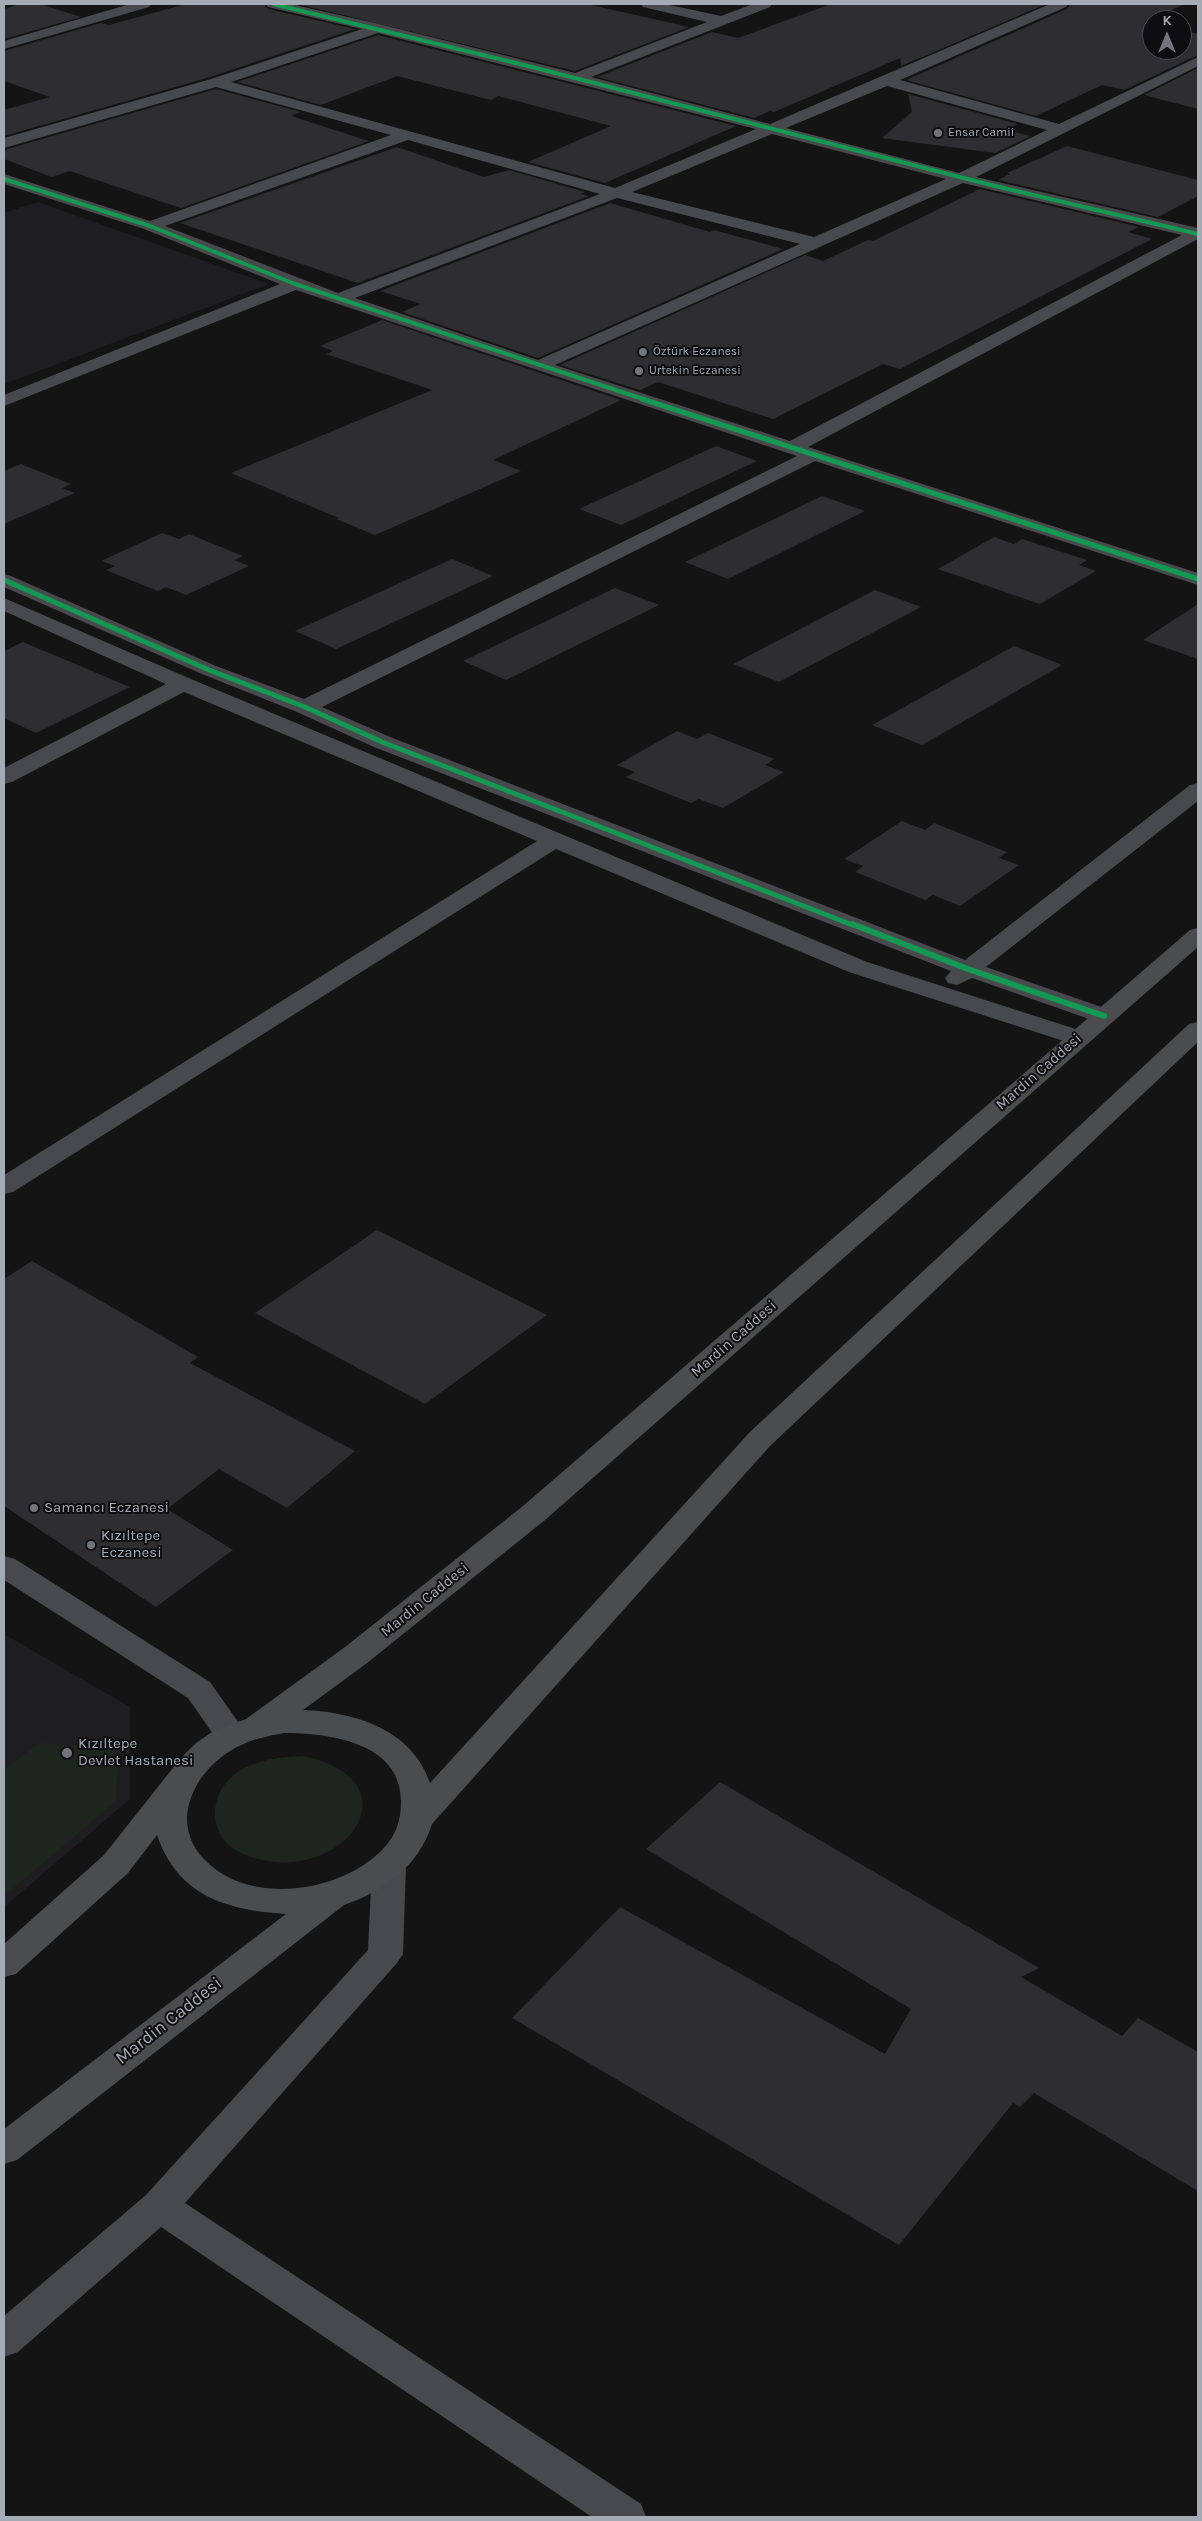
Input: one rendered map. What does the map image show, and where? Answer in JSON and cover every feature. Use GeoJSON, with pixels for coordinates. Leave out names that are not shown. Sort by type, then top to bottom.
{"type":"FeatureCollection","features":[{"type":"Feature","properties":{"kind":"highway","name":"Mardin Caddesi"},"geometry":{"type":"LineString","coordinates":[[4,1964],[116,1864],[199,1757],[244,1731],[356,1655],[534,1513],[1198,935]]}},
{"type":"Feature","properties":{"kind":"highway","name":"Mardin Caddesi"},"geometry":{"type":"LineString","coordinates":[[418,1816],[760,1439],[1198,1029]]}},
{"type":"Feature","properties":{"kind":"highway","name":"Mardin Caddesi"},"geometry":{"type":"LineString","coordinates":[[178,1784],[169,1815],[175,1844],[193,1870],[222,1890],[261,1900],[303,1902],[335,1895],[364,1883],[389,1866],[408,1842],[418,1816],[418,1789],[406,1764],[384,1743],[355,1728],[320,1721],[284,1721],[244,1731]]}},
{"type":"Feature","properties":{"kind":"highway","name":"Mardin Caddesi"},"geometry":{"type":"LineString","coordinates":[[4,2149],[335,1895]]}},
{"type":"Feature","properties":{"kind":"street"},"geometry":{"type":"LineString","coordinates":[[4,45],[144,4]]}},
{"type":"Feature","properties":{"kind":"street"},"geometry":{"type":"LineString","coordinates":[[274,4],[379,28],[772,127],[961,178],[1198,234]]}},
{"type":"Feature","properties":{"kind":"street"},"geometry":{"type":"LineString","coordinates":[[648,4],[719,20]]}},
{"type":"Feature","properties":{"kind":"street"},"geometry":{"type":"LineString","coordinates":[[576,78],[719,20],[764,4]]}},
{"type":"Feature","properties":{"kind":"street"},"geometry":{"type":"LineString","coordinates":[[340,298],[616,193],[886,81],[1060,4]]}},
{"type":"Feature","properties":{"kind":"street"},"geometry":{"type":"LineString","coordinates":[[4,36],[99,6]]}},
{"type":"Feature","properties":{"kind":"street"},"geometry":{"type":"LineString","coordinates":[[4,143],[216,82],[379,28]]}},
{"type":"Feature","properties":{"kind":"street"},"geometry":{"type":"LineString","coordinates":[[539,366],[818,244],[1062,130],[1198,62]]}},
{"type":"Feature","properties":{"kind":"street"},"geometry":{"type":"LineString","coordinates":[[886,81],[1062,130]]}},
{"type":"Feature","properties":{"kind":"street"},"geometry":{"type":"LineString","coordinates":[[216,82],[616,193],[818,244]]}},
{"type":"Feature","properties":{"kind":"street"},"geometry":{"type":"LineString","coordinates":[[150,226],[407,135]]}},
{"type":"Feature","properties":{"kind":"street"},"geometry":{"type":"LineString","coordinates":[[4,179],[150,226],[295,284],[539,366],[1198,579]]}},
{"type":"Feature","properties":{"kind":"street"},"geometry":{"type":"LineString","coordinates":[[12,199],[39,190]]}},
{"type":"Feature","properties":{"kind":"street"},"geometry":{"type":"LineString","coordinates":[[793,447],[1198,234]]}},
{"type":"Feature","properties":{"kind":"street"},"geometry":{"type":"LineString","coordinates":[[4,401],[295,284]]}},
{"type":"Feature","properties":{"kind":"street"},"geometry":{"type":"LineString","coordinates":[[305,707],[815,454]]}},
{"type":"Feature","properties":{"kind":"street"},"geometry":{"type":"LineString","coordinates":[[4,580],[209,670],[305,707],[382,742],[968,969],[1104,1016]]}},
{"type":"Feature","properties":{"kind":"street"},"geometry":{"type":"LineString","coordinates":[[4,624],[51,602]]}},
{"type":"Feature","properties":{"kind":"street"},"geometry":{"type":"LineString","coordinates":[[4,604],[183,684],[858,966],[1079,1038]]}},
{"type":"Feature","properties":{"kind":"street"},"geometry":{"type":"LineString","coordinates":[[4,777],[183,684]]}},
{"type":"Feature","properties":{"kind":"street"},"geometry":{"type":"LineString","coordinates":[[938,992],[1198,790]]}},
{"type":"Feature","properties":{"kind":"street"},"geometry":{"type":"LineString","coordinates":[[4,1186],[555,839]]}},
{"type":"Feature","properties":{"kind":"street"},"geometry":{"type":"LineString","coordinates":[[4,1566],[199,1690],[244,1731]]}},
{"type":"Feature","properties":{"kind":"street"},"geometry":{"type":"LineString","coordinates":[[4,2340],[159,2206],[385,1954],[389,1866]]}},
{"type":"Feature","properties":{"kind":"street"},"geometry":{"type":"LineString","coordinates":[[159,2206],[626,2517]]}},
{"type":"Feature","properties":{"kind":"shaded area"},"geometry":{"type":"Polygon","coordinates":[[[38,202],[269,284],[4,384],[4,213],[38,202]]]}},
{"type":"Feature","properties":{"kind":"shaded area","name":"Kızıltepe Devlet Hastanesi"},"geometry":{"type":"Polygon","coordinates":[[[4,1634],[130,1707],[130,1799],[4,1907],[4,1634]]]}},
{"type":"Feature","properties":{"kind":"shaded area"},"geometry":{"type":"Polygon","coordinates":[[[39,1743],[118,1747],[116,1801],[4,1896],[4,1770],[39,1743]]]}},
{"type":"Feature","properties":{"kind":"shaded area"},"geometry":{"type":"Polygon","coordinates":[[[303,1756],[339,1769],[358,1788],[362,1809],[354,1830],[335,1847],[309,1859],[278,1862],[243,1854],[231,1847],[217,1827],[215,1815],[216,1803],[220,1792],[228,1781],[238,1772],[261,1761],[303,1756]]]}},
{"type":"Feature","properties":{"kind":"building"},"geometry":{"type":"Polygon","coordinates":[[[21,4],[40,4],[81,17],[4,39],[4,9],[21,4]]]}},
{"type":"Feature","properties":{"kind":"building"},"geometry":{"type":"Polygon","coordinates":[[[186,4],[264,4],[268,9],[355,29],[210,77],[4,136],[4,110],[50,97],[4,81],[4,51],[101,23],[109,25],[186,4]]]}},
{"type":"Feature","properties":{"kind":"building"},"geometry":{"type":"Polygon","coordinates":[[[297,4],[587,4],[689,27],[575,71],[297,4]]]}},
{"type":"Feature","properties":{"kind":"building"},"geometry":{"type":"Polygon","coordinates":[[[831,4],[1046,4],[901,66],[900,58],[774,112],[770,111],[754,118],[597,77],[712,32],[738,38],[831,4]]]}},
{"type":"Feature","properties":{"kind":"building"},"geometry":{"type":"Polygon","coordinates":[[[1070,4],[1185,4],[1171,10],[1142,10],[1142,60],[1187,60],[1124,90],[1102,85],[1036,116],[906,80],[1067,9],[1070,4]]]}},
{"type":"Feature","properties":{"kind":"building"},"geometry":{"type":"Polygon","coordinates":[[[1192,32],[1198,34],[1198,55],[1192,58],[1192,32]]]}},
{"type":"Feature","properties":{"kind":"building"},"geometry":{"type":"Polygon","coordinates":[[[378,35],[736,126],[605,183],[528,162],[611,126],[498,96],[491,100],[397,76],[321,105],[237,82],[378,35]]]}},
{"type":"Feature","properties":{"kind":"building"},"geometry":{"type":"Polygon","coordinates":[[[1198,68],[1198,109],[1144,95],[1198,68]]]}},
{"type":"Feature","properties":{"kind":"building"},"geometry":{"type":"Polygon","coordinates":[[[216,89],[301,112],[291,116],[369,141],[181,208],[70,171],[52,177],[4,159],[4,150],[216,89]]]}},
{"type":"Feature","properties":{"kind":"building"},"geometry":{"type":"Polygon","coordinates":[[[908,94],[1018,124],[1006,130],[1031,136],[995,153],[882,138],[912,112],[908,94]]]}},
{"type":"Feature","properties":{"kind":"building"},"geometry":{"type":"Polygon","coordinates":[[[1067,146],[1198,180],[1198,196],[1158,217],[998,180],[1010,174],[1007,173],[1067,146]]]}},
{"type":"Feature","properties":{"kind":"building"},"geometry":{"type":"Polygon","coordinates":[[[397,147],[484,177],[509,170],[585,192],[580,194],[589,196],[358,283],[180,223],[397,147]]]}},
{"type":"Feature","properties":{"kind":"building"},"geometry":{"type":"Polygon","coordinates":[[[980,189],[1139,227],[1128,232],[1152,239],[900,369],[883,364],[773,419],[658,382],[640,390],[560,365],[805,255],[823,261],[868,240],[873,241],[980,189]]]}},
{"type":"Feature","properties":{"kind":"building"},"geometry":{"type":"Polygon","coordinates":[[[610,203],[710,232],[714,230],[783,249],[538,358],[402,312],[421,304],[380,291],[610,203]]]}},
{"type":"Feature","properties":{"kind":"building"},"geometry":{"type":"Polygon","coordinates":[[[382,320],[621,400],[493,460],[521,471],[375,535],[231,473],[432,390],[326,354],[333,351],[320,346],[382,320]]]}},
{"type":"Feature","properties":{"kind":"building"},"geometry":{"type":"Polygon","coordinates":[[[716,446],[757,461],[621,525],[579,509],[716,446]]]}},
{"type":"Feature","properties":{"kind":"building"},"geometry":{"type":"Polygon","coordinates":[[[21,464],[71,484],[62,488],[75,493],[4,524],[4,471],[21,464]]]}},
{"type":"Feature","properties":{"kind":"building"},"geometry":{"type":"Polygon","coordinates":[[[822,496],[865,511],[728,579],[685,562],[822,496]]]}},
{"type":"Feature","properties":{"kind":"building"},"geometry":{"type":"Polygon","coordinates":[[[162,533],[179,539],[189,534],[243,556],[234,560],[249,566],[186,595],[166,587],[158,591],[106,570],[115,566],[101,561],[162,533]]]}},
{"type":"Feature","properties":{"kind":"building"},"geometry":{"type":"Polygon","coordinates":[[[994,537],[1014,544],[1022,539],[1087,560],[1079,565],[1096,571],[1040,604],[938,569],[994,537]]]}},
{"type":"Feature","properties":{"kind":"building"},"geometry":{"type":"Polygon","coordinates":[[[452,559],[493,576],[336,649],[295,631],[452,559]]]}},
{"type":"Feature","properties":{"kind":"building"},"geometry":{"type":"Polygon","coordinates":[[[615,588],[659,605],[506,680],[463,661],[615,588]]]}},
{"type":"Feature","properties":{"kind":"building"},"geometry":{"type":"Polygon","coordinates":[[[875,590],[921,607],[779,682],[733,664],[875,590]]]}},
{"type":"Feature","properties":{"kind":"building"},"geometry":{"type":"Polygon","coordinates":[[[1198,604],[1198,659],[1143,640],[1198,604]]]}},
{"type":"Feature","properties":{"kind":"building"},"geometry":{"type":"Polygon","coordinates":[[[23,642],[130,687],[36,733],[4,718],[4,651],[23,642]]]}},
{"type":"Feature","properties":{"kind":"building"},"geometry":{"type":"Polygon","coordinates":[[[1014,646],[1062,665],[922,745],[872,725],[1014,646]]]}},
{"type":"Feature","properties":{"kind":"building"},"geometry":{"type":"Polygon","coordinates":[[[677,731],[697,739],[708,733],[774,759],[765,765],[784,772],[723,808],[699,799],[691,803],[626,777],[635,772],[617,765],[677,731]]]}},
{"type":"Feature","properties":{"kind":"building"},"geometry":{"type":"Polygon","coordinates":[[[902,821],[925,830],[934,823],[1007,852],[999,858],[1019,865],[960,906],[933,895],[925,900],[855,872],[863,866],[844,859],[902,821]]]}},
{"type":"Feature","properties":{"kind":"building"},"geometry":{"type":"Polygon","coordinates":[[[377,1230],[547,1315],[425,1404],[255,1313],[377,1230]]]}},
{"type":"Feature","properties":{"kind":"building"},"geometry":{"type":"Polygon","coordinates":[[[32,1261],[198,1357],[190,1363],[355,1451],[287,1508],[219,1469],[167,1509],[233,1550],[156,1607],[4,1506],[4,1279],[32,1261]]]}},
{"type":"Feature","properties":{"kind":"building"},"geometry":{"type":"Polygon","coordinates":[[[720,1782],[1039,1968],[1021,1977],[1122,2036],[1138,2018],[1198,2052],[1198,2191],[1034,2093],[1020,2107],[1013,2103],[899,2245],[512,2018],[620,1907],[885,2054],[911,2009],[646,1849],[720,1782]]]}},
{"type":"Feature","properties":{"kind":"cycle path"},"geometry":{"type":"LineString","coordinates":[[273,4],[532,67],[991,185],[1198,234]]}},
{"type":"Feature","properties":{"kind":"cycle path"},"geometry":{"type":"LineString","coordinates":[[4,179],[150,226],[295,284],[539,366],[1198,579]]}},
{"type":"Feature","properties":{"kind":"cycle path"},"geometry":{"type":"LineString","coordinates":[[4,580],[209,670],[305,707],[382,742],[968,969],[1104,1016]]}},
{"type":"Feature","properties":{"kind":"place","name":"Ensar Camii"},"geometry":{"type":"Point","coordinates":[938,133]}},
{"type":"Feature","properties":{"kind":"place","name":"Öztürk Eczanesi"},"geometry":{"type":"Point","coordinates":[643,352]}},
{"type":"Feature","properties":{"kind":"place","name":"Urtekin Eczanesi"},"geometry":{"type":"Point","coordinates":[639,371]}},
{"type":"Feature","properties":{"kind":"place","name":"Samancı Eczanesi"},"geometry":{"type":"Point","coordinates":[34,1508]}},
{"type":"Feature","properties":{"kind":"place","name":"Kızıltepe Eczanesi"},"geometry":{"type":"Point","coordinates":[91,1545]}},
{"type":"Feature","properties":{"kind":"place","name":"Kızıltepe Devlet Hastanesi"},"geometry":{"type":"Point","coordinates":[67,1753]}}]}
